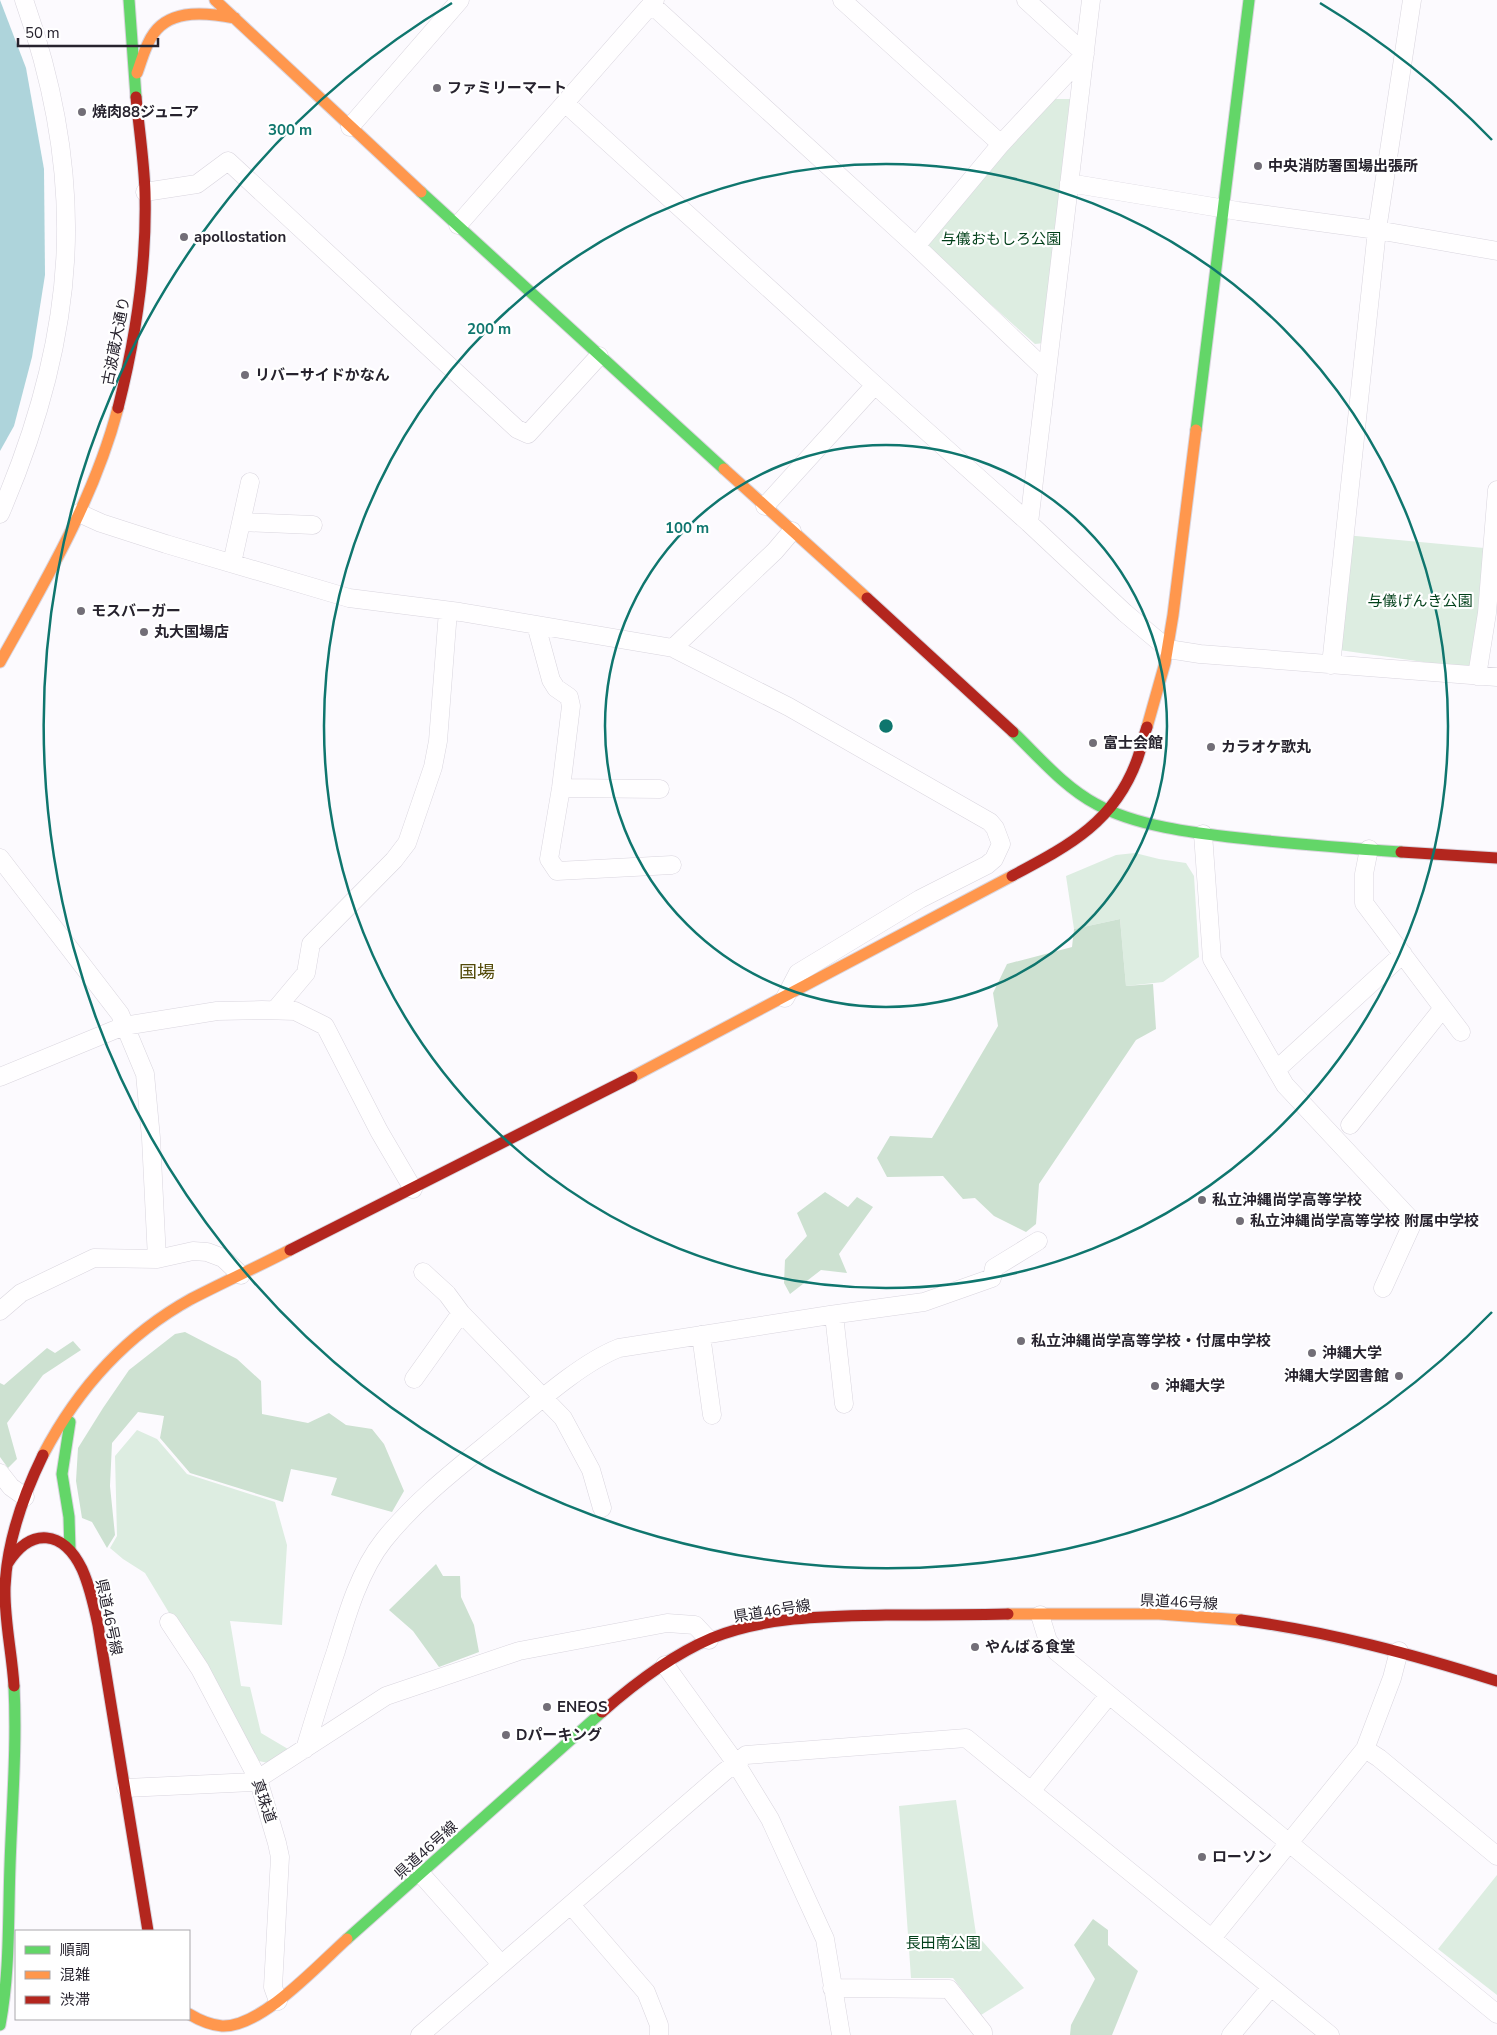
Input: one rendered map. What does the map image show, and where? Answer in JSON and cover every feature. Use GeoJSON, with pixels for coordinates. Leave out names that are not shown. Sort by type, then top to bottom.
{"type":"FeatureCollection","features":[{"type":"Feature","properties":{"kind":"main road","name":"古波蔵大通り"},"geometry":{"type":"LineString","coordinates":[[0,662],[56,562],[96,476],[113,426],[134,338],[144,264],[145,192],[134,82],[129,0]]}},
{"type":"Feature","properties":{"kind":"main road"},"geometry":{"type":"LineString","coordinates":[[215,0],[599,356],[971,692],[1076,792],[1109,810],[1161,826],[1203,834],[1263,842],[1497,858]]}},
{"type":"Feature","properties":{"kind":"main road"},"geometry":{"type":"LineString","coordinates":[[0,2025],[7,1981],[15,1724],[5,1588],[8,1563],[22,1499],[39,1463],[72,1410],[103,1368],[131,1341],[162,1317],[190,1300],[413,1189],[785,998],[1052,855],[1078,839],[1109,810],[1126,784],[1137,760],[1168,649],[1249,0]]}},
{"type":"Feature","properties":{"kind":"main road"},"geometry":{"type":"LineString","coordinates":[[134,82],[155,31],[164,23],[184,15],[209,13],[235,18]]}},
{"type":"Feature","properties":{"kind":"main road"},"geometry":{"type":"LineString","coordinates":[[70,1550],[69,1517],[62,1474],[72,1410]]}},
{"type":"Feature","properties":{"kind":"main road"},"geometry":{"type":"LineString","coordinates":[[8,1563],[22,1544],[41,1533],[64,1544],[70,1550]]}},
{"type":"Feature","properties":{"kind":"main road","name":"県道46号線"},"geometry":{"type":"LineString","coordinates":[[70,1550],[82,1569],[92,1601],[126,1788],[148,1930]]}},
{"type":"Feature","properties":{"kind":"main road","name":"県道46号線"},"geometry":{"type":"LineString","coordinates":[[190,2015],[224,2032],[245,2023],[278,2001],[618,1698],[665,1665],[709,1640],[726,1633],[794,1620],[881,1616],[1180,1615],[1280,1624],[1329,1633],[1399,1651],[1497,1681]]}},
{"type":"Feature","properties":{"kind":"street"},"geometry":{"type":"LineString","coordinates":[[0,514],[29,442],[41,401],[57,339],[65,281],[66,198],[59,134],[52,95],[24,0]]}},
{"type":"Feature","properties":{"kind":"street"},"geometry":{"type":"LineString","coordinates":[[842,0],[1001,144]]}},
{"type":"Feature","properties":{"kind":"street"},"geometry":{"type":"LineString","coordinates":[[1026,0],[1085,54]]}},
{"type":"Feature","properties":{"kind":"street"},"geometry":{"type":"LineString","coordinates":[[1029,522],[1091,0]]}},
{"type":"Feature","properties":{"kind":"street"},"geometry":{"type":"LineString","coordinates":[[1331,665],[1377,230],[1412,0]]}},
{"type":"Feature","properties":{"kind":"street"},"geometry":{"type":"LineString","coordinates":[[350,127],[455,2]]}},
{"type":"Feature","properties":{"kind":"street"},"geometry":{"type":"LineString","coordinates":[[458,225],[653,2],[916,246],[1046,370]]}},
{"type":"Feature","properties":{"kind":"street"},"geometry":{"type":"LineString","coordinates":[[916,246],[1001,144],[1085,54]]}},
{"type":"Feature","properties":{"kind":"street"},"geometry":{"type":"LineString","coordinates":[[565,103],[875,385],[1029,522],[1125,613],[1168,649],[1200,654],[1497,677]]}},
{"type":"Feature","properties":{"kind":"street"},"geometry":{"type":"LineString","coordinates":[[145,192],[197,184],[228,162],[517,429],[528,434],[599,356]]}},
{"type":"Feature","properties":{"kind":"street"},"geometry":{"type":"LineString","coordinates":[[1069,183],[1377,230],[1497,251]]}},
{"type":"Feature","properties":{"kind":"street"},"geometry":{"type":"LineString","coordinates":[[765,506],[875,385]]}},
{"type":"Feature","properties":{"kind":"street"},"geometry":{"type":"LineString","coordinates":[[232,563],[250,482]]}},
{"type":"Feature","properties":{"kind":"street"},"geometry":{"type":"LineString","coordinates":[[1477,676],[1487,613],[1497,490]]}},
{"type":"Feature","properties":{"kind":"street"},"geometry":{"type":"LineString","coordinates":[[80,513],[166,544],[349,598],[448,611],[674,648],[789,707],[990,822],[996,828],[1001,844],[998,852],[987,866],[920,899],[798,973],[785,998]]}},
{"type":"Feature","properties":{"kind":"street"},"geometry":{"type":"LineString","coordinates":[[241,522],[313,525]]}},
{"type":"Feature","properties":{"kind":"street"},"geometry":{"type":"LineString","coordinates":[[674,648],[775,551],[792,531]]}},
{"type":"Feature","properties":{"kind":"street"},"geometry":{"type":"LineString","coordinates":[[275,1010],[306,973],[311,944],[394,860],[407,843],[433,767],[438,741],[448,611]]}},
{"type":"Feature","properties":{"kind":"street"},"geometry":{"type":"LineString","coordinates":[[536,625],[551,680],[556,688],[569,697],[571,706],[561,788],[549,859],[557,871],[672,865]]}},
{"type":"Feature","properties":{"kind":"street"},"geometry":{"type":"LineString","coordinates":[[561,788],[660,789]]}},
{"type":"Feature","properties":{"kind":"street"},"geometry":{"type":"LineString","coordinates":[[1203,834],[1212,959],[1285,1085],[1413,1222],[1383,1288]]}},
{"type":"Feature","properties":{"kind":"street"},"geometry":{"type":"LineString","coordinates":[[1369,849],[1364,874],[1364,903],[1461,1032]]}},
{"type":"Feature","properties":{"kind":"street"},"geometry":{"type":"LineString","coordinates":[[0,858],[120,1014],[145,1074],[151,1138],[157,1259]]}},
{"type":"Feature","properties":{"kind":"street"},"geometry":{"type":"LineString","coordinates":[[1276,1070],[1402,954]]}},
{"type":"Feature","properties":{"kind":"street"},"geometry":{"type":"LineString","coordinates":[[1350,1124],[1443,1008]]}},
{"type":"Feature","properties":{"kind":"street"},"geometry":{"type":"LineString","coordinates":[[0,1077],[124,1026],[217,1011],[295,1011],[325,1026],[379,1131],[413,1189]]}},
{"type":"Feature","properties":{"kind":"street"},"geometry":{"type":"LineString","coordinates":[[305,1748],[350,1605],[364,1574],[383,1541],[417,1505],[544,1397],[604,1354],[618,1348],[924,1302],[992,1278],[994,1268],[1038,1242]]}},
{"type":"Feature","properties":{"kind":"street"},"geometry":{"type":"LineString","coordinates":[[0,1311],[21,1294],[94,1258],[157,1259],[193,1251],[207,1252],[223,1258],[240,1276]]}},
{"type":"Feature","properties":{"kind":"street"},"geometry":{"type":"LineString","coordinates":[[423,1272],[447,1294],[461,1313],[563,1418],[591,1470],[602,1508]]}},
{"type":"Feature","properties":{"kind":"street"},"geometry":{"type":"LineString","coordinates":[[414,1379],[461,1313]]}},
{"type":"Feature","properties":{"kind":"street"},"geometry":{"type":"LineString","coordinates":[[834,1315],[844,1404]]}},
{"type":"Feature","properties":{"kind":"street"},"geometry":{"type":"LineString","coordinates":[[701,1335],[712,1415]]}},
{"type":"Feature","properties":{"kind":"street"},"geometry":{"type":"LineString","coordinates":[[0,1474],[22,1499]]}},
{"type":"Feature","properties":{"kind":"street"},"geometry":{"type":"LineString","coordinates":[[1040,1615],[1048,1641],[1057,1652],[1497,2014]]}},
{"type":"Feature","properties":{"kind":"street","name":"真珠道"},"geometry":{"type":"LineString","coordinates":[[169,1622],[200,1669],[258,1779],[277,1842],[280,1857],[273,1987],[278,2001]]}},
{"type":"Feature","properties":{"kind":"street"},"geometry":{"type":"LineString","coordinates":[[126,1788],[253,1782],[386,1696],[519,1651],[667,1624],[695,1625],[709,1640]]}},
{"type":"Feature","properties":{"kind":"street"},"geometry":{"type":"LineString","coordinates":[[1212,1938],[1366,1749],[1392,1678],[1399,1651]]}},
{"type":"Feature","properties":{"kind":"street"},"geometry":{"type":"LineString","coordinates":[[665,1665],[735,1762],[770,1819],[825,1939],[841,2035]]}},
{"type":"Feature","properties":{"kind":"street"},"geometry":{"type":"LineString","coordinates":[[1032,1790],[1109,1696]]}},
{"type":"Feature","properties":{"kind":"street"},"geometry":{"type":"LineString","coordinates":[[420,2035],[735,1762],[746,1755],[966,1738],[1330,2035]]}},
{"type":"Feature","properties":{"kind":"street"},"geometry":{"type":"LineString","coordinates":[[1366,1749],[1380,1758],[1497,1856]]}},
{"type":"Feature","properties":{"kind":"street"},"geometry":{"type":"LineString","coordinates":[[422,1874],[501,1964]]}},
{"type":"Feature","properties":{"kind":"street"},"geometry":{"type":"LineString","coordinates":[[570,1905],[646,1992],[659,2025],[659,2035]]}},
{"type":"Feature","properties":{"kind":"street"},"geometry":{"type":"LineString","coordinates":[[1231,2035],[1271,1987]]}},
{"type":"Feature","properties":{"kind":"street"},"geometry":{"type":"LineString","coordinates":[[832,1988],[949,1989],[983,2032],[983,2035]]}},
{"type":"Feature","properties":{"kind":"green space","name":"与儀おもしろ公園"},"geometry":{"type":"Polygon","coordinates":[[[1054,99],[1071,99],[1044,343],[1035,344],[928,248],[930,236],[1054,99]]]}},
{"type":"Feature","properties":{"kind":"green space","name":"与儀げんき公園"},"geometry":{"type":"Polygon","coordinates":[[[1345,535],[1484,548],[1473,669],[1332,649],[1345,535]]]}},
{"type":"Feature","properties":{"kind":"green space"},"geometry":{"type":"Polygon","coordinates":[[[1135,853],[1186,863],[1194,876],[1199,957],[1163,982],[1126,986],[1120,919],[1074,929],[1066,876],[1116,855],[1135,853]]]}},
{"type":"Feature","properties":{"kind":"green space"},"geometry":{"type":"Polygon","coordinates":[[[1120,919],[1126,986],[1153,984],[1156,1029],[1136,1040],[1039,1184],[1036,1224],[1026,1232],[994,1216],[975,1198],[963,1199],[943,1176],[887,1177],[877,1158],[890,1136],[932,1138],[998,1026],[993,993],[1007,964],[1072,947],[1074,929],[1120,919]]]}},
{"type":"Feature","properties":{"kind":"green space"},"geometry":{"type":"Polygon","coordinates":[[[825,1192],[848,1207],[857,1197],[873,1207],[839,1254],[847,1273],[821,1270],[790,1294],[784,1283],[785,1260],[807,1236],[797,1213],[825,1192]]]}},
{"type":"Feature","properties":{"kind":"green space"},"geometry":{"type":"Polygon","coordinates":[[[185,1332],[237,1359],[261,1381],[262,1414],[308,1423],[329,1413],[346,1425],[372,1429],[384,1444],[404,1491],[392,1512],[331,1495],[337,1478],[291,1469],[283,1502],[190,1473],[160,1438],[164,1416],[138,1412],[112,1443],[110,1486],[115,1535],[107,1548],[92,1522],[82,1518],[76,1481],[78,1448],[129,1370],[175,1334],[185,1332]]]}},
{"type":"Feature","properties":{"kind":"green space"},"geometry":{"type":"Polygon","coordinates":[[[73,1341],[81,1350],[43,1375],[7,1423],[17,1459],[8,1468],[0,1457],[0,1383],[4,1385],[47,1348],[55,1353],[73,1341]]]}},
{"type":"Feature","properties":{"kind":"green space"},"geometry":{"type":"Polygon","coordinates":[[[137,1430],[157,1439],[187,1474],[275,1502],[287,1545],[282,1625],[230,1621],[241,1686],[250,1687],[261,1733],[288,1749],[273,1764],[254,1760],[203,1669],[145,1573],[110,1548],[117,1536],[115,1456],[137,1430]]]}},
{"type":"Feature","properties":{"kind":"green space"},"geometry":{"type":"Polygon","coordinates":[[[436,1564],[443,1576],[460,1576],[461,1597],[474,1625],[479,1652],[439,1667],[413,1631],[389,1610],[436,1564]]]}},
{"type":"Feature","properties":{"kind":"green space","name":"長田南公園"},"geometry":{"type":"Polygon","coordinates":[[[956,1800],[976,1934],[1024,1988],[981,2015],[953,1978],[911,1978],[899,1806],[956,1800]]]}},
{"type":"Feature","properties":{"kind":"green space"},"geometry":{"type":"Polygon","coordinates":[[[1497,1875],[1497,1995],[1438,1949],[1497,1875]]]}},
{"type":"Feature","properties":{"kind":"green space"},"geometry":{"type":"Polygon","coordinates":[[[1093,1919],[1108,1930],[1108,1945],[1138,1971],[1112,2035],[1070,2035],[1071,2025],[1095,1979],[1074,1945],[1093,1919]]]}},
{"type":"Feature","properties":{"kind":"water"},"geometry":{"type":"Polygon","coordinates":[[[0,0],[26,68],[44,169],[45,275],[32,357],[14,426],[0,451],[0,0]]]}},
{"type":"Feature","properties":{"kind":"traffic: fast"},"geometry":{"type":"LineString","coordinates":[[129,0],[136,97]]}},
{"type":"Feature","properties":{"kind":"traffic: fast"},"geometry":{"type":"LineString","coordinates":[[1196,430],[1249,0]]}},
{"type":"Feature","properties":{"kind":"traffic: fast"},"geometry":{"type":"LineString","coordinates":[[421,192],[724,469]]}},
{"type":"Feature","properties":{"kind":"traffic: fast"},"geometry":{"type":"LineString","coordinates":[[1013,732],[1073,789],[1111,812],[1128,818],[1184,831],[1222,836],[1401,852]]}},
{"type":"Feature","properties":{"kind":"traffic: fast"},"geometry":{"type":"LineString","coordinates":[[70,1422],[62,1474],[69,1517],[70,1550]]}},
{"type":"Feature","properties":{"kind":"traffic: fast"},"geometry":{"type":"LineString","coordinates":[[0,2025],[6,1985],[8,1945],[15,1753],[14,1686]]}},
{"type":"Feature","properties":{"kind":"traffic: fast"},"geometry":{"type":"LineString","coordinates":[[347,1939],[602,1712]]}},
{"type":"Feature","properties":{"kind":"traffic: slow"},"geometry":{"type":"LineString","coordinates":[[215,0],[421,192]]}},
{"type":"Feature","properties":{"kind":"traffic: slow"},"geometry":{"type":"LineString","coordinates":[[137,73],[154,33],[171,19],[192,14],[235,18]]}},
{"type":"Feature","properties":{"kind":"traffic: slow"},"geometry":{"type":"LineString","coordinates":[[0,662],[51,570],[82,507],[96,475],[118,408]]}},
{"type":"Feature","properties":{"kind":"traffic: slow"},"geometry":{"type":"LineString","coordinates":[[1147,727],[1165,663],[1173,615],[1196,430]]}},
{"type":"Feature","properties":{"kind":"traffic: slow"},"geometry":{"type":"LineString","coordinates":[[724,469],[867,598]]}},
{"type":"Feature","properties":{"kind":"traffic: slow"},"geometry":{"type":"LineString","coordinates":[[632,1077],[1012,876]]}},
{"type":"Feature","properties":{"kind":"traffic: slow"},"geometry":{"type":"LineString","coordinates":[[43,1455],[71,1408],[105,1366],[145,1329],[191,1299],[290,1250]]}},
{"type":"Feature","properties":{"kind":"traffic: slow"},"geometry":{"type":"LineString","coordinates":[[1008,1614],[1159,1614],[1241,1620]]}},
{"type":"Feature","properties":{"kind":"traffic: slow"},"geometry":{"type":"LineString","coordinates":[[190,2014],[213,2025],[222,2026],[237,2024],[254,2017],[289,1993],[347,1939]]}},
{"type":"Feature","properties":{"kind":"traffic: jam"},"geometry":{"type":"LineString","coordinates":[[118,408],[135,328],[144,247],[143,156],[136,97]]}},
{"type":"Feature","properties":{"kind":"traffic: jam"},"geometry":{"type":"LineString","coordinates":[[867,598],[1013,732]]}},
{"type":"Feature","properties":{"kind":"traffic: jam"},"geometry":{"type":"LineString","coordinates":[[1012,876],[1070,843],[1102,816],[1116,800],[1127,782],[1137,760],[1147,727]]}},
{"type":"Feature","properties":{"kind":"traffic: jam"},"geometry":{"type":"LineString","coordinates":[[1401,852],[1497,858]]}},
{"type":"Feature","properties":{"kind":"traffic: jam"},"geometry":{"type":"LineString","coordinates":[[290,1250],[632,1077]]}},
{"type":"Feature","properties":{"kind":"traffic: jam"},"geometry":{"type":"LineString","coordinates":[[14,1686],[6,1611],[6,1570],[17,1519],[43,1455]]}},
{"type":"Feature","properties":{"kind":"traffic: jam"},"geometry":{"type":"LineString","coordinates":[[8,1563],[17,1551],[27,1543],[46,1538],[56,1540],[66,1547],[74,1556],[85,1576],[98,1625],[148,1930]]}},
{"type":"Feature","properties":{"kind":"traffic: jam"},"geometry":{"type":"LineString","coordinates":[[602,1712],[668,1661],[712,1638],[754,1625],[776,1621],[842,1616],[1008,1614]]}},
{"type":"Feature","properties":{"kind":"traffic: jam"},"geometry":{"type":"LineString","coordinates":[[1241,1620],[1339,1637],[1497,1681]]}},
{"type":"Feature","properties":{"kind":"place","name":"ファミリーマート"},"geometry":{"type":"Point","coordinates":[437,88]}},
{"type":"Feature","properties":{"kind":"place","name":"焼肉88ジュニア"},"geometry":{"type":"Point","coordinates":[82,112]}},
{"type":"Feature","properties":{"kind":"place","name":"中央消防署国場出張所"},"geometry":{"type":"Point","coordinates":[1258,166]}},
{"type":"Feature","properties":{"kind":"place","name":"apollostation"},"geometry":{"type":"Point","coordinates":[184,237]}},
{"type":"Feature","properties":{"kind":"place","name":"リバーサイドかなん"},"geometry":{"type":"Point","coordinates":[245,375]}},
{"type":"Feature","properties":{"kind":"place","name":"モスバーガー"},"geometry":{"type":"Point","coordinates":[81,611]}},
{"type":"Feature","properties":{"kind":"place","name":"丸大国場店"},"geometry":{"type":"Point","coordinates":[144,632]}},
{"type":"Feature","properties":{"kind":"place","name":"富士会館"},"geometry":{"type":"Point","coordinates":[1093,743]}},
{"type":"Feature","properties":{"kind":"place","name":"カラオケ歌丸"},"geometry":{"type":"Point","coordinates":[1211,747]}},
{"type":"Feature","properties":{"kind":"place","name":"私立沖縄尚学高等学校"},"geometry":{"type":"Point","coordinates":[1202,1200]}},
{"type":"Feature","properties":{"kind":"place","name":"私立沖縄尚学高等学校 附属中学校"},"geometry":{"type":"Point","coordinates":[1240,1221]}},
{"type":"Feature","properties":{"kind":"place","name":"私立沖縄尚学高等学校・付属中学校"},"geometry":{"type":"Point","coordinates":[1021,1341]}},
{"type":"Feature","properties":{"kind":"place","name":"沖縄大学"},"geometry":{"type":"Point","coordinates":[1312,1353]}},
{"type":"Feature","properties":{"kind":"place","name":"沖縄大学図書館"},"geometry":{"type":"Point","coordinates":[1399,1376]}},
{"type":"Feature","properties":{"kind":"place","name":"沖繩大学"},"geometry":{"type":"Point","coordinates":[1155,1386]}},
{"type":"Feature","properties":{"kind":"place","name":"やんばる食堂"},"geometry":{"type":"Point","coordinates":[975,1647]}},
{"type":"Feature","properties":{"kind":"place","name":"ENEOS"},"geometry":{"type":"Point","coordinates":[547,1707]}},
{"type":"Feature","properties":{"kind":"place","name":"Dパーキング"},"geometry":{"type":"Point","coordinates":[506,1735]}},
{"type":"Feature","properties":{"kind":"place","name":"ローソン"},"geometry":{"type":"Point","coordinates":[1202,1857]}},
{"type":"Feature","properties":{"kind":"district","name":"国場"},"geometry":{"type":"Point","coordinates":[477,972]}}]}
